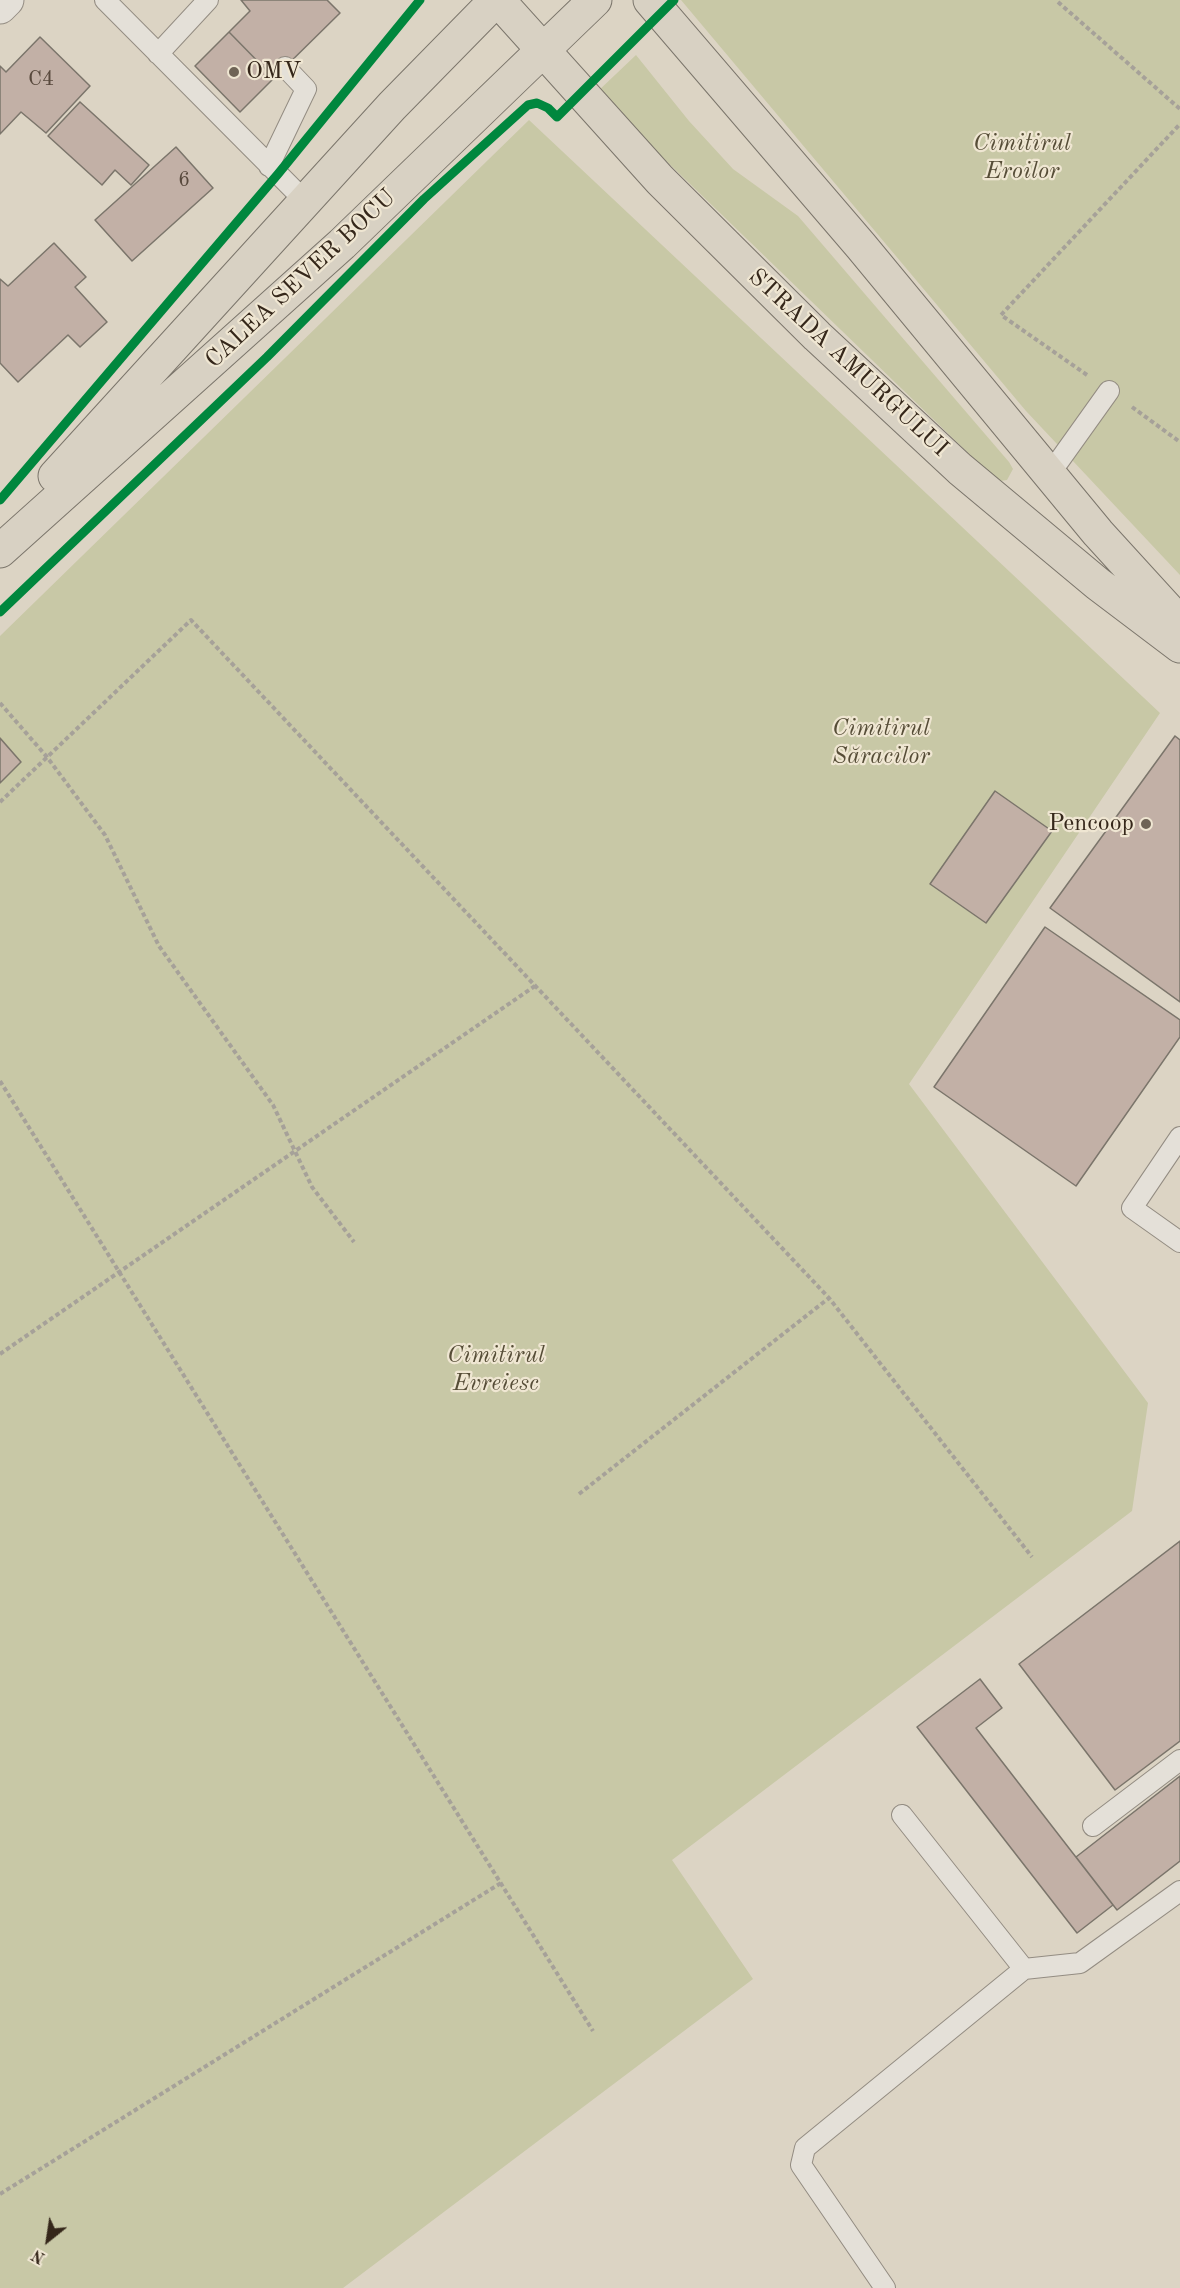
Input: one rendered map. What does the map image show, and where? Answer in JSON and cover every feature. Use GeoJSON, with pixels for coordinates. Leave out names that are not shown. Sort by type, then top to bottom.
{"type":"FeatureCollection","features":[{"type":"Feature","properties":{"kind":"main road","name":"STRADA AMURGULUI"},"geometry":{"type":"LineString","coordinates":[[497,0],[660,180],[817,336],[978,484],[1098,584],[1180,646]]}},
{"type":"Feature","properties":{"kind":"main road","name":"CALEA SEVER BOCU"},"geometry":{"type":"LineString","coordinates":[[0,538],[392,106],[497,0]]}},
{"type":"Feature","properties":{"kind":"main road","name":"CALEA SEVER BOCU"},"geometry":{"type":"LineString","coordinates":[[0,551],[342,244],[595,0]]}},
{"type":"Feature","properties":{"kind":"main road"},"geometry":{"type":"LineString","coordinates":[[650,0],[861,246],[1112,550],[1180,623]]}},
{"type":"Feature","properties":{"kind":"street"},"geometry":{"type":"LineString","coordinates":[[0,6],[7,0]]}},
{"type":"Feature","properties":{"kind":"lane"},"geometry":{"type":"LineString","coordinates":[[105,0],[305,201]]}},
{"type":"Feature","properties":{"kind":"lane"},"geometry":{"type":"LineString","coordinates":[[158,54],[208,0]]}},
{"type":"Feature","properties":{"kind":"lane"},"geometry":{"type":"LineString","coordinates":[[269,165],[306,89],[285,67]]}},
{"type":"Feature","properties":{"kind":"lane"},"geometry":{"type":"LineString","coordinates":[[1049,475],[1109,391]]}},
{"type":"Feature","properties":{"kind":"lane"},"geometry":{"type":"LineString","coordinates":[[1180,1137],[1132,1208],[1180,1242]]}},
{"type":"Feature","properties":{"kind":"lane"},"geometry":{"type":"LineString","coordinates":[[1093,1826],[1180,1760]]}},
{"type":"Feature","properties":{"kind":"lane"},"geometry":{"type":"LineString","coordinates":[[902,1815],[1024,1970]]}},
{"type":"Feature","properties":{"kind":"lane"},"geometry":{"type":"LineString","coordinates":[[885,2288],[801,2165],[805,2148],[1024,1970],[1080,1963],[1180,1891]]}},
{"type":"Feature","properties":{"kind":"path"},"geometry":{"type":"LineString","coordinates":[[1058,2],[1180,109]]}},
{"type":"Feature","properties":{"kind":"path"},"geometry":{"type":"LineString","coordinates":[[1001,315],[1180,124]]}},
{"type":"Feature","properties":{"kind":"path"},"geometry":{"type":"LineString","coordinates":[[0,802],[191,620],[829,1298],[1032,1557]]}},
{"type":"Feature","properties":{"kind":"path"},"geometry":{"type":"LineString","coordinates":[[0,703],[47,757],[105,835],[159,946],[273,1105],[312,1187],[354,1242]]}},
{"type":"Feature","properties":{"kind":"path"},"geometry":{"type":"LineString","coordinates":[[0,1354],[535,986]]}},
{"type":"Feature","properties":{"kind":"path"},"geometry":{"type":"LineString","coordinates":[[0,1080],[592,2031]]}},
{"type":"Feature","properties":{"kind":"path"},"geometry":{"type":"LineString","coordinates":[[579,1494],[829,1298]]}},
{"type":"Feature","properties":{"kind":"path"},"geometry":{"type":"LineString","coordinates":[[0,2194],[501,1883]]}},
{"type":"Feature","properties":{"kind":"green space","name":"Cimitirul Eroilor"},"geometry":{"type":"Polygon","coordinates":[[[681,0],[1180,0],[1180,575],[1026,411],[681,0]]]}},
{"type":"Feature","properties":{"kind":"green space"},"geometry":{"type":"Polygon","coordinates":[[[636,55],[689,121],[733,169],[798,216],[1009,462],[1013,469],[1007,480],[1000,481],[994,478],[596,93],[636,55]]]}},
{"type":"Feature","properties":{"kind":"green space","name":"Cimitirul Evreiesc"},"geometry":{"type":"Polygon","coordinates":[[[529,120],[1160,713],[909,1084],[1148,1403],[1132,1511],[672,1860],[753,1979],[343,2288],[0,2288],[0,636],[529,120]]]}},
{"type":"Feature","properties":{"kind":"building"},"geometry":{"type":"Polygon","coordinates":[[[241,0],[327,0],[340,13],[274,78],[229,32],[250,11],[241,0]]]}},
{"type":"Feature","properties":{"kind":"building","name":"OMV"},"geometry":{"type":"Polygon","coordinates":[[[229,32],[274,78],[240,112],[195,66],[229,32]]]}},
{"type":"Feature","properties":{"kind":"building"},"geometry":{"type":"Polygon","coordinates":[[[40,37],[90,86],[46,133],[21,112],[0,134],[0,66],[6,72],[40,37]]]}},
{"type":"Feature","properties":{"kind":"building"},"geometry":{"type":"Polygon","coordinates":[[[80,102],[149,165],[131,185],[115,170],[102,185],[48,136],[80,102]]]}},
{"type":"Feature","properties":{"kind":"building"},"geometry":{"type":"Polygon","coordinates":[[[176,147],[213,188],[132,261],[95,220],[176,147]]]}},
{"type":"Feature","properties":{"kind":"building"},"geometry":{"type":"Polygon","coordinates":[[[54,243],[86,277],[75,287],[107,322],[80,347],[68,335],[18,382],[0,363],[0,279],[8,286],[54,243]]]}},
{"type":"Feature","properties":{"kind":"building","name":"Pencoop"},"geometry":{"type":"Polygon","coordinates":[[[1175,736],[1180,740],[1180,1002],[1050,908],[1175,736]]]}},
{"type":"Feature","properties":{"kind":"building"},"geometry":{"type":"Polygon","coordinates":[[[0,738],[21,762],[0,783],[0,738]]]}},
{"type":"Feature","properties":{"kind":"building"},"geometry":{"type":"Polygon","coordinates":[[[995,791],[1052,831],[986,923],[930,884],[995,791]]]}},
{"type":"Feature","properties":{"kind":"building"},"geometry":{"type":"Polygon","coordinates":[[[1045,927],[1180,1020],[1180,1037],[1076,1186],[934,1087],[1045,927]]]}},
{"type":"Feature","properties":{"kind":"building"},"geometry":{"type":"Polygon","coordinates":[[[1180,1541],[1180,1741],[1115,1790],[1019,1664],[1180,1541]]]}},
{"type":"Feature","properties":{"kind":"building"},"geometry":{"type":"Polygon","coordinates":[[[980,1679],[1002,1708],[976,1728],[1113,1905],[1077,1933],[917,1727],[980,1679]]]}},
{"type":"Feature","properties":{"kind":"building"},"geometry":{"type":"Polygon","coordinates":[[[1180,1776],[1180,1861],[1117,1910],[1076,1857],[1180,1776]]]}},
{"type":"Feature","properties":{"kind":"cycle path"},"geometry":{"type":"LineString","coordinates":[[0,500],[278,174],[420,0]]}},
{"type":"Feature","properties":{"kind":"cycle path"},"geometry":{"type":"LineString","coordinates":[[0,612],[267,357],[424,199],[528,105],[537,103],[548,108],[557,117],[674,0]]}},
{"type":"Feature","properties":{"kind":"place","name":"OMV"},"geometry":{"type":"Point","coordinates":[234,72]}},
{"type":"Feature","properties":{"kind":"place","name":"Pencoop"},"geometry":{"type":"Point","coordinates":[1146,824]}},
{"type":"Feature","properties":{"kind":"park label","name":"Cimitirul Săracilor"},"geometry":{"type":"Point","coordinates":[881,743]}}]}
